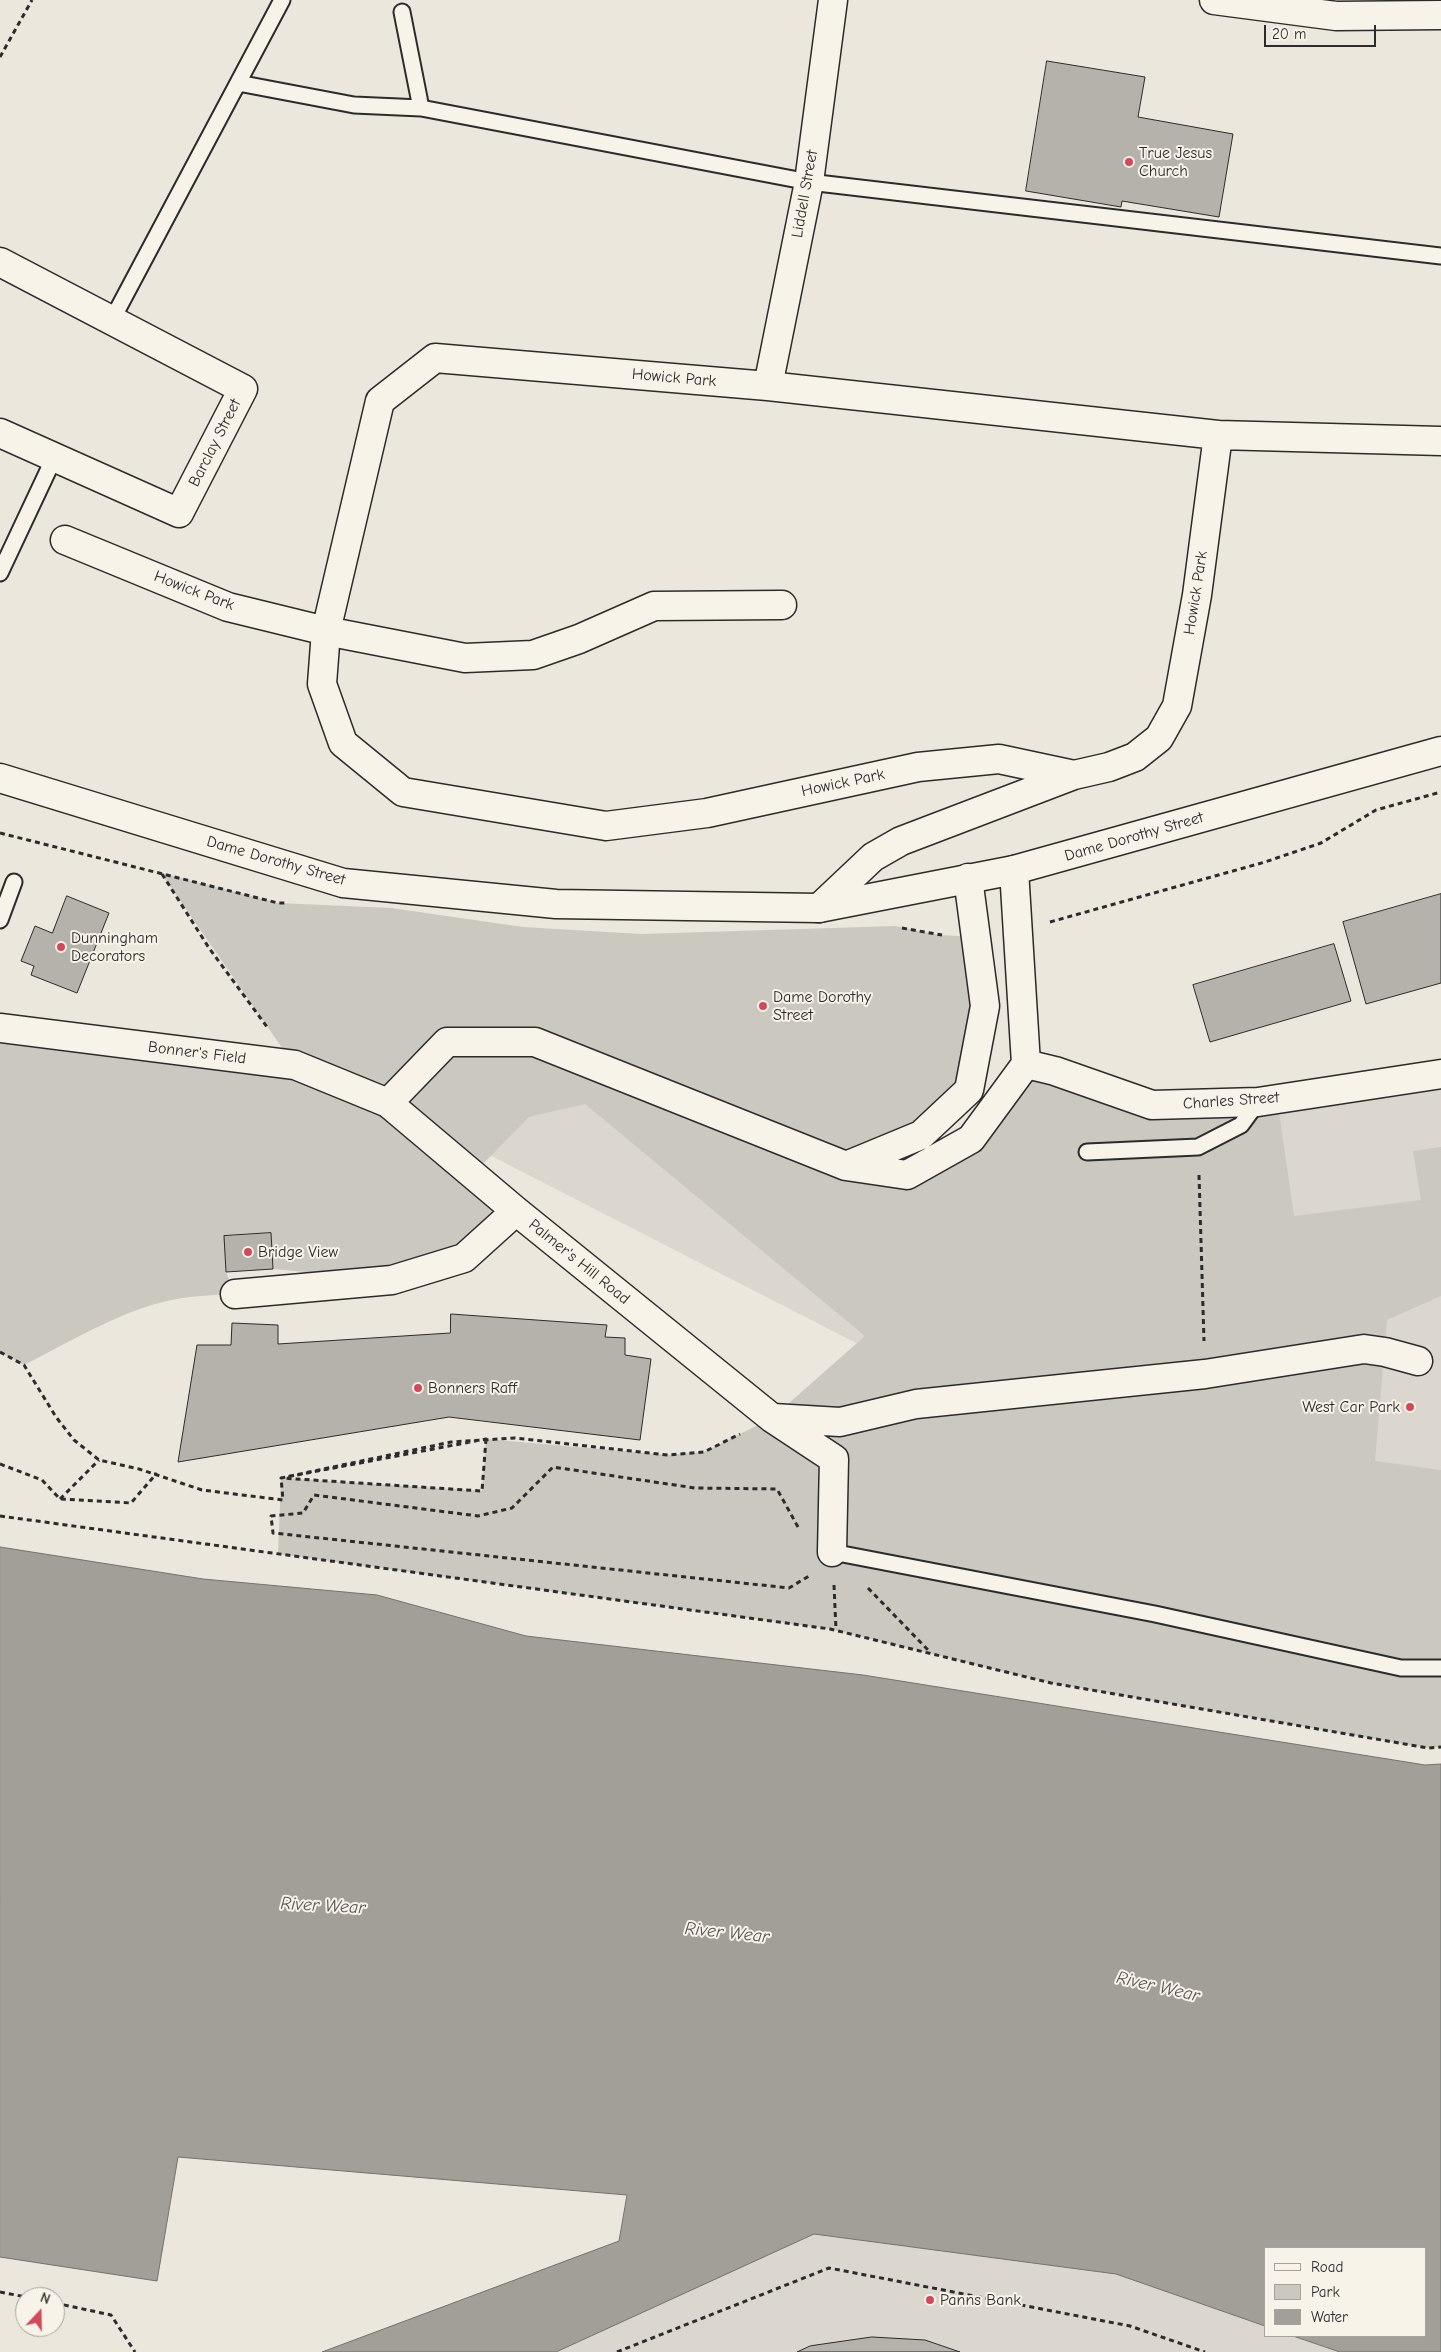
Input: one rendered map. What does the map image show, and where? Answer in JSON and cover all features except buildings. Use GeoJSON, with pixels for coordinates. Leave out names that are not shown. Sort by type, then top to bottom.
{"type":"FeatureCollection","features":[{"type":"Feature","properties":{"kind":"street","name":"Liddell Street"},"geometry":{"type":"LineString","coordinates":[[768,386],[809,182],[833,0]]}},
{"type":"Feature","properties":{"kind":"street"},"geometry":{"type":"LineString","coordinates":[[1214,0],[1336,16],[1441,15]]}},
{"type":"Feature","properties":{"kind":"street","name":"Barclay Street"},"geometry":{"type":"LineString","coordinates":[[0,262],[243,389],[179,513],[0,433]]}},
{"type":"Feature","properties":{"kind":"street","name":"Howick Park"},"geometry":{"type":"LineString","coordinates":[[1218,435],[1197,595],[1177,706],[1159,738],[1135,757],[1109,767],[1074,775],[998,759],[918,767],[707,813],[606,826],[403,792],[343,743],[322,684],[326,631],[380,401],[435,358],[768,386],[1218,435],[1441,441]]}},
{"type":"Feature","properties":{"kind":"street","name":"Howick Park"},"geometry":{"type":"LineString","coordinates":[[66,540],[228,607],[326,631],[465,658],[533,654],[579,639],[654,606],[782,604]]}},
{"type":"Feature","properties":{"kind":"street","name":"Dame Dorothy Street"},"geometry":{"type":"LineString","coordinates":[[0,778],[343,883],[556,904],[819,908],[1014,870],[1441,751]]}},
{"type":"Feature","properties":{"kind":"street"},"geometry":{"type":"LineString","coordinates":[[819,908],[873,857],[902,841],[1074,775]]}},
{"type":"Feature","properties":{"kind":"street"},"geometry":{"type":"LineString","coordinates":[[388,1103],[447,1042],[535,1042],[846,1166],[907,1175],[971,1139],[1026,1064],[1014,870]]}},
{"type":"Feature","properties":{"kind":"street"},"geometry":{"type":"LineString","coordinates":[[846,1166],[921,1134],[969,1090],[985,1006],[968,878]]}},
{"type":"Feature","properties":{"kind":"street","name":"Bonner's Field"},"geometry":{"type":"LineString","coordinates":[[0,1028],[295,1065],[388,1103]]}},
{"type":"Feature","properties":{"kind":"street","name":"Charles Street"},"geometry":{"type":"LineString","coordinates":[[1026,1064],[1054,1071],[1152,1105],[1258,1102],[1441,1074]]}},
{"type":"Feature","properties":{"kind":"street","name":"Palmer's Hill Road"},"geometry":{"type":"LineString","coordinates":[[388,1103],[516,1211],[772,1418],[834,1459],[832,1552]]}},
{"type":"Feature","properties":{"kind":"street"},"geometry":{"type":"LineString","coordinates":[[235,1294],[392,1280],[464,1258],[516,1211]]}},
{"type":"Feature","properties":{"kind":"street"},"geometry":{"type":"LineString","coordinates":[[772,1418],[840,1422],[916,1404],[1206,1374],[1364,1349],[1385,1352],[1418,1361]]}},
{"type":"Feature","properties":{"kind":"lane"},"geometry":{"type":"LineString","coordinates":[[112,320],[282,0]]}},
{"type":"Feature","properties":{"kind":"lane"},"geometry":{"type":"LineString","coordinates":[[402,12],[421,108]]}},
{"type":"Feature","properties":{"kind":"lane"},"geometry":{"type":"LineString","coordinates":[[238,84],[354,105],[421,108],[809,182],[1441,256]]}},
{"type":"Feature","properties":{"kind":"lane"},"geometry":{"type":"LineString","coordinates":[[0,572],[54,458]]}},
{"type":"Feature","properties":{"kind":"lane"},"geometry":{"type":"LineString","coordinates":[[0,920],[14,882]]}},
{"type":"Feature","properties":{"kind":"lane"},"geometry":{"type":"LineString","coordinates":[[1087,1152],[1198,1147],[1241,1125],[1258,1102]]}},
{"type":"Feature","properties":{"kind":"lane"},"geometry":{"type":"LineString","coordinates":[[832,1552],[1155,1614],[1401,1668],[1441,1668]]}},
{"type":"Feature","properties":{"kind":"path"},"geometry":{"type":"LineString","coordinates":[[0,58],[32,0]]}},
{"type":"Feature","properties":{"kind":"path"},"geometry":{"type":"LineString","coordinates":[[1070,917],[1321,843],[1376,810],[1441,792]]}},
{"type":"Feature","properties":{"kind":"path"},"geometry":{"type":"LineString","coordinates":[[161,873],[209,948],[295,1065]]}},
{"type":"Feature","properties":{"kind":"path"},"geometry":{"type":"LineString","coordinates":[[1198,1147],[1206,1374]]}},
{"type":"Feature","properties":{"kind":"path"},"geometry":{"type":"LineString","coordinates":[[0,1352],[24,1365],[56,1416],[74,1440],[99,1460],[156,1474],[202,1490],[284,1500],[281,1478]]}},
{"type":"Feature","properties":{"kind":"path"},"geometry":{"type":"LineString","coordinates":[[281,1478],[451,1442],[486,1439],[515,1438],[668,1455],[704,1452],[772,1418]]}},
{"type":"Feature","properties":{"kind":"path"},"geometry":{"type":"LineString","coordinates":[[281,1478],[482,1491],[486,1439]]}},
{"type":"Feature","properties":{"kind":"path"},"geometry":{"type":"LineString","coordinates":[[60,1498],[99,1460]]}},
{"type":"Feature","properties":{"kind":"path"},"geometry":{"type":"LineString","coordinates":[[0,1464],[42,1480],[60,1498],[131,1503],[156,1474]]}},
{"type":"Feature","properties":{"kind":"path"},"geometry":{"type":"LineString","coordinates":[[832,1552],[808,1577],[789,1588],[273,1533],[271,1516],[303,1513],[314,1495],[478,1516],[512,1508],[554,1466],[694,1488],[777,1489],[802,1533],[832,1552],[931,1653]]}},
{"type":"Feature","properties":{"kind":"path"},"geometry":{"type":"LineString","coordinates":[[0,1516],[836,1630],[1051,1683],[1428,1748],[1441,1748]]}},
{"type":"Feature","properties":{"kind":"path"},"geometry":{"type":"LineString","coordinates":[[832,1552],[836,1630]]}},
{"type":"Feature","properties":{"kind":"path"},"geometry":{"type":"LineString","coordinates":[[618,2352],[829,2268],[1130,2326],[1205,2352]]}},
{"type":"Feature","properties":{"kind":"path"},"geometry":{"type":"LineString","coordinates":[[0,2292],[15,2295]]}},
{"type":"Feature","properties":{"kind":"path"},"geometry":{"type":"LineString","coordinates":[[65,2305],[111,2315],[135,2352]]}},
{"type":"Feature","properties":{"kind":"shaded area"},"geometry":{"type":"Polygon","coordinates":[[[447,1042],[907,1175],[1139,1101],[1441,1074],[1441,1643],[388,1103],[447,1042]]]}},
{"type":"Feature","properties":{"kind":"shaded area","name":"Panns Bank"},"geometry":{"type":"Polygon","coordinates":[[[814,2234],[1116,2274],[1264,2326],[1264,2337],[1296,2337],[1340,2352],[556,2352],[814,2234]]]}},
{"type":"Feature","properties":{"kind":"green space"},"geometry":{"type":"Polygon","coordinates":[[[161,873],[278,903],[391,908],[523,927],[641,934],[895,926],[939,935],[976,937],[969,1090],[848,1166],[907,1175],[971,1139],[1026,1064],[1152,1105],[1275,1099],[1280,1119],[1294,1216],[1421,1200],[1413,1151],[1441,1147],[1441,1296],[1387,1320],[1375,1461],[1441,1470],[1441,1747],[1428,1748],[1051,1683],[830,1629],[278,1554],[281,1478],[482,1491],[486,1439],[668,1455],[704,1452],[772,1418],[865,1336],[585,1104],[529,1117],[473,1174],[516,1211],[464,1258],[392,1280],[273,1269],[271,1233],[225,1236],[226,1272],[235,1294],[181,1298],[146,1307],[110,1321],[24,1365],[0,1352],[0,1028],[294,1065],[161,873]]]}},
{"type":"Feature","properties":{"kind":"water","name":"River Wear"},"geometry":{"type":"Polygon","coordinates":[[[0,1547],[203,1579],[377,1595],[526,1636],[863,1675],[1425,1765],[1441,1764],[1441,2352],[1340,2352],[1296,2337],[1426,2337],[1426,2247],[1264,2247],[1264,2326],[1116,2274],[814,2234],[556,2352],[322,2352],[619,2241],[627,2195],[178,2157],[157,2281],[0,2257],[0,1547]]]}},
{"type":"Feature","properties":{"kind":"place","name":"True Jesus Church"},"geometry":{"type":"Point","coordinates":[1129,162]}},
{"type":"Feature","properties":{"kind":"place","name":"Dunningham Decorators"},"geometry":{"type":"Point","coordinates":[61,947]}},
{"type":"Feature","properties":{"kind":"place","name":"Dame Dorothy Street"},"geometry":{"type":"Point","coordinates":[763,1006]}},
{"type":"Feature","properties":{"kind":"place","name":"Bridge View"},"geometry":{"type":"Point","coordinates":[248,1252]}},
{"type":"Feature","properties":{"kind":"place","name":"Bonners Raff"},"geometry":{"type":"Point","coordinates":[418,1388]}},
{"type":"Feature","properties":{"kind":"place","name":"West Car Park"},"geometry":{"type":"Point","coordinates":[1410,1407]}},
{"type":"Feature","properties":{"kind":"place","name":"Panns Bank"},"geometry":{"type":"Point","coordinates":[930,2300]}}]}
